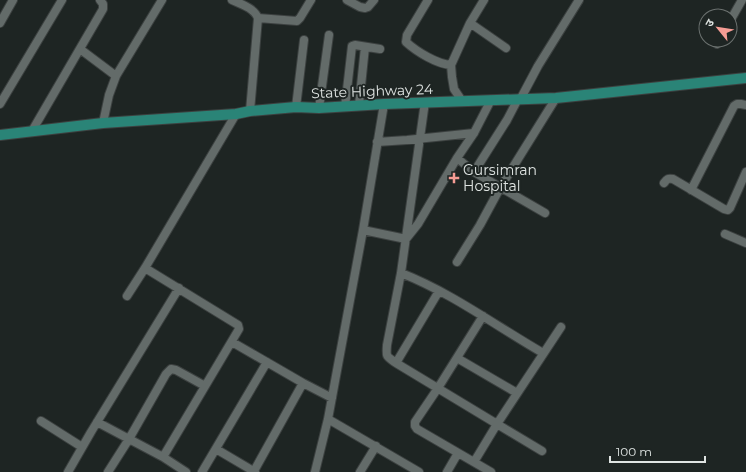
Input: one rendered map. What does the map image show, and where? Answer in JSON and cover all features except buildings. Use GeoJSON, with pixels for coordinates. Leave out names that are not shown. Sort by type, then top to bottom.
{"type":"FeatureCollection","features":[{"type":"Feature","properties":{"kind":"main road","name":"State Highway 24"},"geometry":{"type":"LineString","coordinates":[[0,135],[103,123],[236,114],[250,111],[296,107],[319,108],[425,102],[556,98],[746,78]]}},
{"type":"Feature","properties":{"kind":"street"},"geometry":{"type":"LineString","coordinates":[[0,24],[13,0]]}},
{"type":"Feature","properties":{"kind":"street"},"geometry":{"type":"LineString","coordinates":[[0,104],[62,0]]}},
{"type":"Feature","properties":{"kind":"street"},"geometry":{"type":"LineString","coordinates":[[32,131],[103,9],[103,4],[100,0]]}},
{"type":"Feature","properties":{"kind":"street"},"geometry":{"type":"LineString","coordinates":[[103,123],[109,95],[116,76],[162,0]]}},
{"type":"Feature","properties":{"kind":"street"},"geometry":{"type":"LineString","coordinates":[[232,0],[253,11],[257,14],[258,18],[250,111]]}},
{"type":"Feature","properties":{"kind":"street"},"geometry":{"type":"LineString","coordinates":[[258,18],[297,21],[311,0]]}},
{"type":"Feature","properties":{"kind":"street"},"geometry":{"type":"LineString","coordinates":[[347,0],[365,8],[368,7],[374,0]]}},
{"type":"Feature","properties":{"kind":"street"},"geometry":{"type":"LineString","coordinates":[[428,0],[407,35],[406,42],[412,48],[435,60],[443,64],[451,65]]}},
{"type":"Feature","properties":{"kind":"street"},"geometry":{"type":"LineString","coordinates":[[462,101],[454,89],[451,65],[470,24],[484,0]]}},
{"type":"Feature","properties":{"kind":"street"},"geometry":{"type":"LineString","coordinates":[[474,172],[579,0]]}},
{"type":"Feature","properties":{"kind":"street"},"geometry":{"type":"LineString","coordinates":[[470,24],[506,48]]}},
{"type":"Feature","properties":{"kind":"street"},"geometry":{"type":"LineString","coordinates":[[319,108],[329,35]]}},
{"type":"Feature","properties":{"kind":"street"},"geometry":{"type":"LineString","coordinates":[[296,107],[304,40]]}},
{"type":"Feature","properties":{"kind":"street"},"geometry":{"type":"LineString","coordinates":[[345,107],[352,46],[354,45],[380,49]]}},
{"type":"Feature","properties":{"kind":"street"},"geometry":{"type":"LineString","coordinates":[[358,106],[365,47]]}},
{"type":"Feature","properties":{"kind":"street"},"geometry":{"type":"LineString","coordinates":[[80,49],[116,76]]}},
{"type":"Feature","properties":{"kind":"street"},"geometry":{"type":"LineString","coordinates":[[457,262],[480,225],[500,188],[556,98]]}},
{"type":"Feature","properties":{"kind":"street"},"geometry":{"type":"LineString","coordinates":[[406,239],[418,224],[457,158],[474,133],[491,100]]}},
{"type":"Feature","properties":{"kind":"street"},"geometry":{"type":"LineString","coordinates":[[425,102],[401,273],[387,345],[388,358],[542,451]]}},
{"type":"Feature","properties":{"kind":"street"},"geometry":{"type":"LineString","coordinates":[[315,472],[332,398],[363,230],[384,104]]}},
{"type":"Feature","properties":{"kind":"street"},"geometry":{"type":"LineString","coordinates":[[691,190],[734,106],[737,104],[746,105]]}},
{"type":"Feature","properties":{"kind":"street"},"geometry":{"type":"LineString","coordinates":[[127,296],[236,114]]}},
{"type":"Feature","properties":{"kind":"street"},"geometry":{"type":"LineString","coordinates":[[377,142],[474,133]]}},
{"type":"Feature","properties":{"kind":"street"},"geometry":{"type":"LineString","coordinates":[[457,158],[474,172],[545,213]]}},
{"type":"Feature","properties":{"kind":"street"},"geometry":{"type":"LineString","coordinates":[[664,183],[669,178],[673,179],[728,210],[746,172]]}},
{"type":"Feature","properties":{"kind":"street"},"geometry":{"type":"LineString","coordinates":[[363,230],[406,239]]}},
{"type":"Feature","properties":{"kind":"street"},"geometry":{"type":"LineString","coordinates":[[725,234],[746,242]]}},
{"type":"Feature","properties":{"kind":"street"},"geometry":{"type":"LineString","coordinates":[[145,268],[238,325],[239,329],[163,457]]}},
{"type":"Feature","properties":{"kind":"street"},"geometry":{"type":"LineString","coordinates":[[401,273],[439,291],[543,353]]}},
{"type":"Feature","properties":{"kind":"street"},"geometry":{"type":"LineString","coordinates":[[68,472],[179,288]]}},
{"type":"Feature","properties":{"kind":"street"},"geometry":{"type":"LineString","coordinates":[[396,363],[439,291]]}},
{"type":"Feature","properties":{"kind":"street"},"geometry":{"type":"LineString","coordinates":[[483,316],[415,422],[415,426],[417,429],[490,472]]}},
{"type":"Feature","properties":{"kind":"street"},"geometry":{"type":"LineString","coordinates":[[474,462],[497,424],[561,327]]}},
{"type":"Feature","properties":{"kind":"street"},"geometry":{"type":"LineString","coordinates":[[232,342],[332,398]]}},
{"type":"Feature","properties":{"kind":"street"},"geometry":{"type":"LineString","coordinates":[[457,358],[517,394]]}},
{"type":"Feature","properties":{"kind":"street"},"geometry":{"type":"LineString","coordinates":[[202,472],[267,362]]}},
{"type":"Feature","properties":{"kind":"street"},"geometry":{"type":"LineString","coordinates":[[108,472],[129,439],[166,374],[171,369],[176,370],[205,386]]}},
{"type":"Feature","properties":{"kind":"street"},"geometry":{"type":"LineString","coordinates":[[216,449],[255,472],[303,383]]}},
{"type":"Feature","properties":{"kind":"street"},"geometry":{"type":"LineString","coordinates":[[328,419],[419,472]]}},
{"type":"Feature","properties":{"kind":"street"},"geometry":{"type":"LineString","coordinates":[[41,421],[82,447]]}},
{"type":"Feature","properties":{"kind":"street"},"geometry":{"type":"LineString","coordinates":[[97,422],[163,457],[186,472]]}},
{"type":"Feature","properties":{"kind":"street"},"geometry":{"type":"LineString","coordinates":[[360,472],[376,446]]}},
{"type":"Feature","properties":{"kind":"street"},"geometry":{"type":"LineString","coordinates":[[447,472],[458,454]]}},
{"type":"Feature","properties":{"kind":"place","name":"Gursimran Hospital"},"geometry":{"type":"Point","coordinates":[454,178]}}]}
